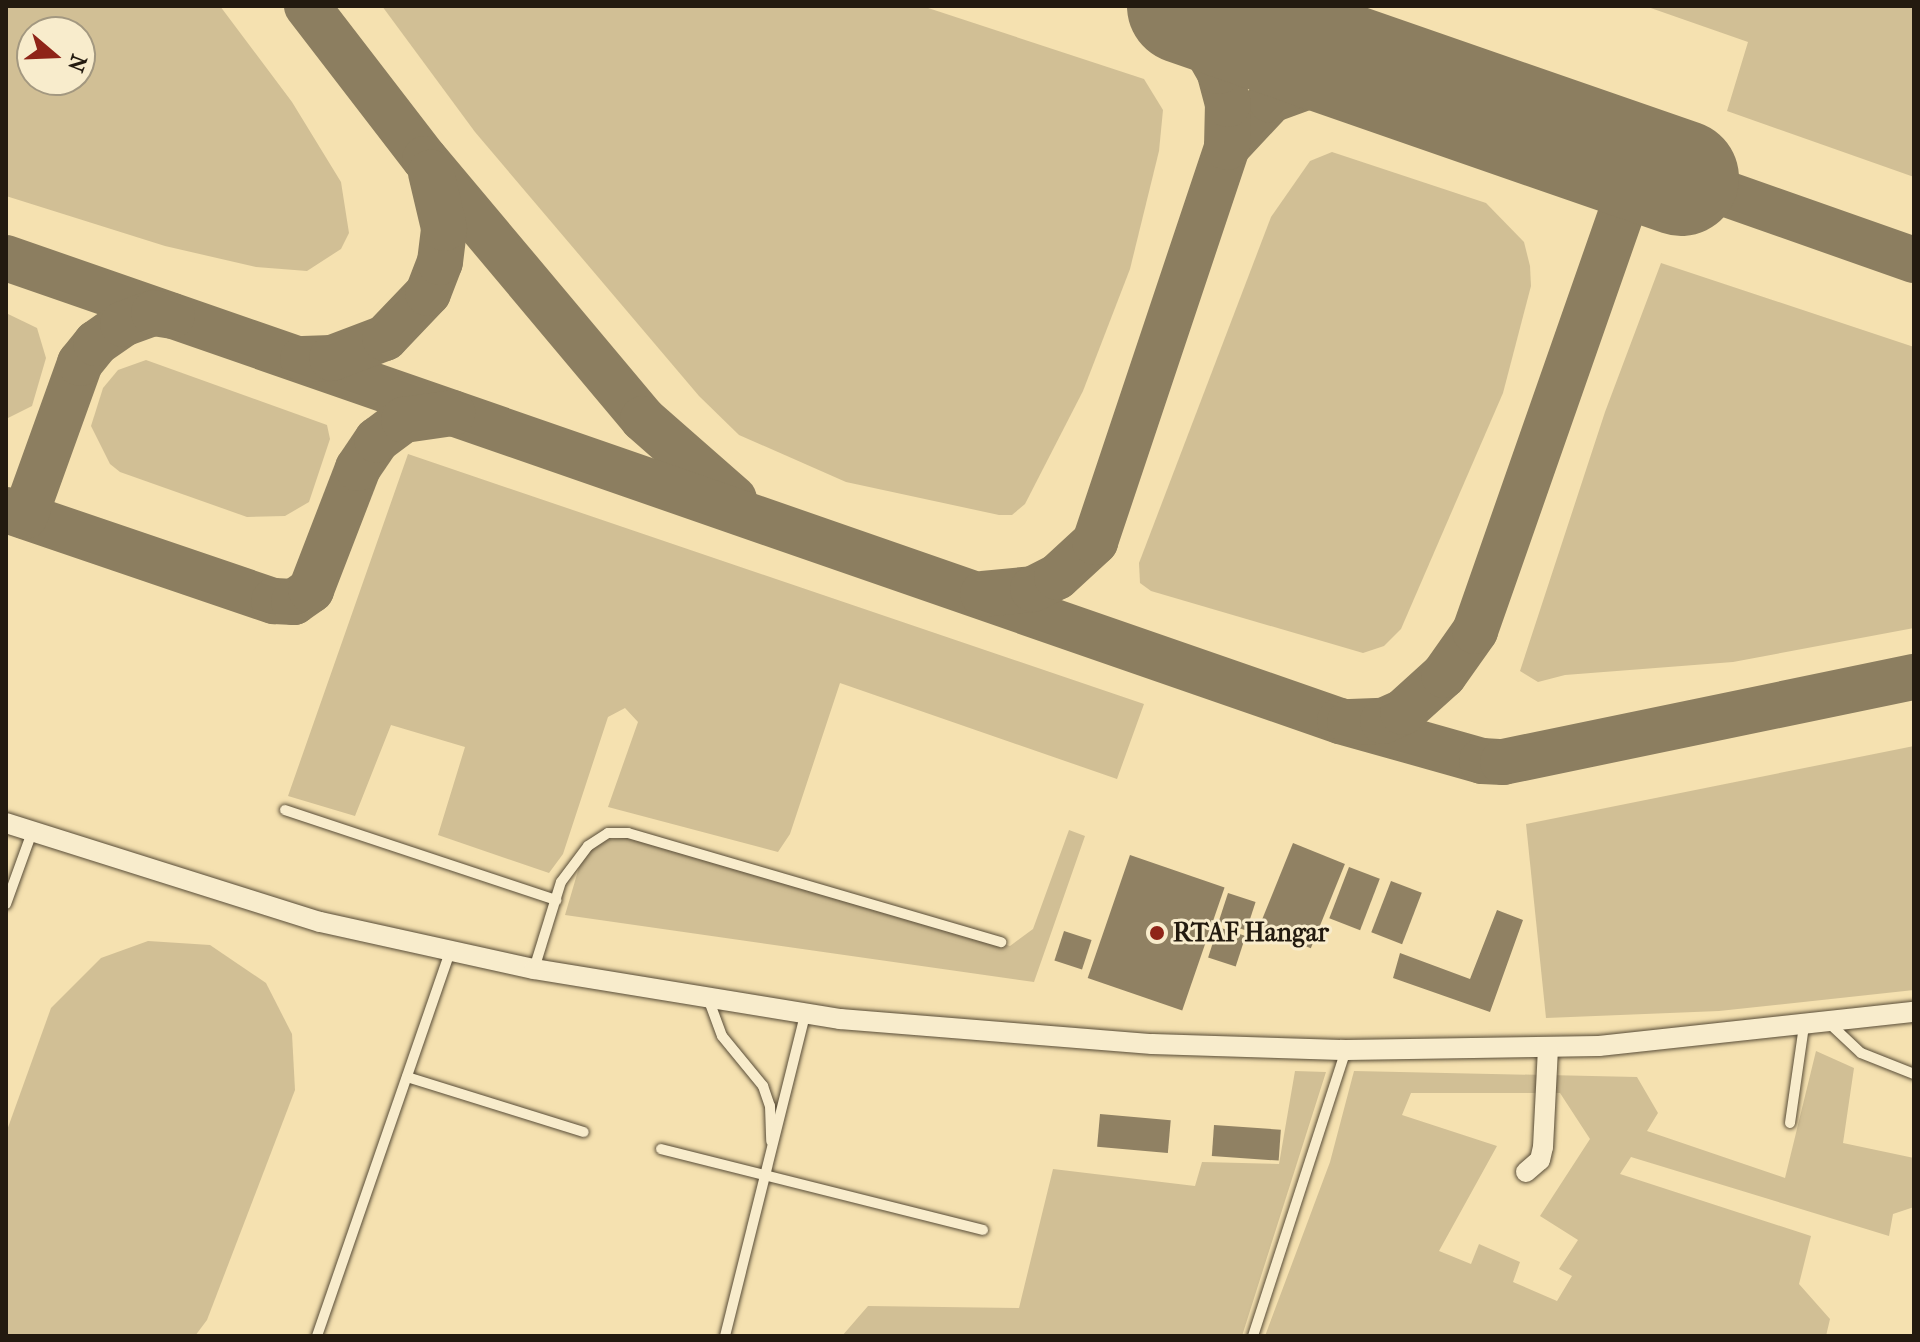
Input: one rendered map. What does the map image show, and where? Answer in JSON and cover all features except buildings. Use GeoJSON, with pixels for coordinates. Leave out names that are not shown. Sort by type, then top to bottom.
{"type":"FeatureCollection","features":[{"type":"Feature","properties":{"kind":"street"},"geometry":{"type":"LineString","coordinates":[[6,823],[320,922],[450,951],[534,969],[805,1014],[986,1033],[1346,1050],[1548,1048],[1804,1026],[1914,1012]]}},
{"type":"Feature","properties":{"kind":"street"},"geometry":{"type":"LineString","coordinates":[[1526,1172],[1540,1160],[1543,1147],[1548,1048]]}},
{"type":"Feature","properties":{"kind":"lane"},"geometry":{"type":"LineString","coordinates":[[285,810],[556,900]]}},
{"type":"Feature","properties":{"kind":"lane"},"geometry":{"type":"LineString","coordinates":[[6,904],[32,832]]}},
{"type":"Feature","properties":{"kind":"lane"},"geometry":{"type":"LineString","coordinates":[[534,969],[561,882],[588,846],[608,833],[628,833],[1001,942]]}},
{"type":"Feature","properties":{"kind":"lane"},"geometry":{"type":"LineString","coordinates":[[317,1336],[450,951]]}},
{"type":"Feature","properties":{"kind":"lane"},"geometry":{"type":"LineString","coordinates":[[708,998],[722,1036],[763,1086],[770,1106],[772,1149]]}},
{"type":"Feature","properties":{"kind":"lane"},"geometry":{"type":"LineString","coordinates":[[725,1336],[805,1014]]}},
{"type":"Feature","properties":{"kind":"lane"},"geometry":{"type":"LineString","coordinates":[[1829,1023],[1861,1053],[1914,1074]]}},
{"type":"Feature","properties":{"kind":"lane"},"geometry":{"type":"LineString","coordinates":[[1790,1123],[1804,1026]]}},
{"type":"Feature","properties":{"kind":"lane"},"geometry":{"type":"LineString","coordinates":[[1253,1336],[1346,1050]]}},
{"type":"Feature","properties":{"kind":"lane"},"geometry":{"type":"LineString","coordinates":[[407,1077],[584,1132]]}},
{"type":"Feature","properties":{"kind":"lane"},"geometry":{"type":"LineString","coordinates":[[661,1149],[983,1230]]}},
{"type":"Feature","properties":{"kind":"shaded area"},"geometry":{"type":"Polygon","coordinates":[[[6,6],[220,6],[292,102],[341,182],[349,233],[341,249],[307,271],[256,267],[165,246],[6,196],[6,6]]]}},
{"type":"Feature","properties":{"kind":"shaded area"},"geometry":{"type":"Polygon","coordinates":[[[382,6],[922,6],[1144,79],[1163,110],[1159,151],[1130,269],[1083,391],[1025,504],[1012,515],[999,515],[846,482],[739,435],[699,396],[475,132],[382,6]]]}},
{"type":"Feature","properties":{"kind":"shaded area"},"geometry":{"type":"Polygon","coordinates":[[[1645,6],[1914,6],[1914,177],[1727,111],[1748,42],[1645,6]]]}},
{"type":"Feature","properties":{"kind":"shaded area"},"geometry":{"type":"Polygon","coordinates":[[[1332,152],[1486,203],[1524,242],[1530,266],[1531,286],[1503,393],[1401,629],[1384,646],[1363,653],[1151,591],[1140,583],[1139,563],[1271,217],[1310,161],[1332,152]]]}},
{"type":"Feature","properties":{"kind":"shaded area"},"geometry":{"type":"Polygon","coordinates":[[[1661,263],[1914,347],[1914,628],[1733,662],[1565,675],[1538,682],[1520,671],[1605,412],[1661,263]]]}},
{"type":"Feature","properties":{"kind":"shaded area"},"geometry":{"type":"Polygon","coordinates":[[[6,313],[37,328],[46,358],[32,406],[6,419],[6,313]]]}},
{"type":"Feature","properties":{"kind":"shaded area"},"geometry":{"type":"Polygon","coordinates":[[[146,360],[327,425],[330,439],[309,502],[285,516],[247,517],[120,472],[110,464],[91,426],[103,388],[118,370],[146,360]]]}},
{"type":"Feature","properties":{"kind":"shaded area"},"geometry":{"type":"Polygon","coordinates":[[[408,454],[1144,704],[1117,779],[840,683],[790,834],[778,852],[608,807],[638,722],[625,708],[608,717],[563,854],[549,873],[438,835],[465,747],[391,725],[355,816],[288,796],[408,454]]]}},
{"type":"Feature","properties":{"kind":"shaded area"},"geometry":{"type":"Polygon","coordinates":[[[1914,746],[1914,990],[1719,1011],[1546,1018],[1526,824],[1914,746]]]}},
{"type":"Feature","properties":{"kind":"shaded area"},"geometry":{"type":"Polygon","coordinates":[[[1069,830],[1085,836],[1034,982],[565,915],[580,864],[593,841],[647,836],[1010,946],[1033,929],[1069,830]]]}},
{"type":"Feature","properties":{"kind":"shaded area"},"geometry":{"type":"Polygon","coordinates":[[[148,941],[210,945],[266,983],[292,1034],[295,1090],[207,1320],[195,1336],[6,1336],[6,1133],[51,1008],[101,958],[148,941]]]}},
{"type":"Feature","properties":{"kind":"shaded area"},"geometry":{"type":"Polygon","coordinates":[[[1816,1051],[1854,1068],[1843,1143],[1914,1158],[1914,1207],[1893,1214],[1889,1236],[1631,1157],[1620,1174],[1811,1236],[1799,1284],[1830,1319],[1826,1336],[1265,1336],[1330,1162],[1354,1071],[1637,1077],[1658,1113],[1647,1131],[1785,1178],[1816,1051]],[[1411,1093],[1402,1115],[1497,1146],[1439,1251],[1471,1264],[1479,1244],[1520,1262],[1513,1282],[1557,1301],[1572,1276],[1559,1269],[1578,1240],[1540,1216],[1590,1139],[1560,1093],[1411,1093]]]}},
{"type":"Feature","properties":{"kind":"shaded area"},"geometry":{"type":"Polygon","coordinates":[[[1295,1071],[1326,1072],[1242,1336],[842,1336],[868,1306],[1019,1308],[1053,1169],[1195,1186],[1202,1162],[1279,1164],[1295,1071]]]}},
{"type":"Feature","properties":{"kind":"taxiway"},"geometry":{"type":"LineString","coordinates":[[307,6],[425,159],[643,419],[734,499]]}},
{"type":"Feature","properties":{"kind":"taxiway"},"geometry":{"type":"LineString","coordinates":[[983,594],[1033,589],[1057,577],[1095,542],[1227,147],[1228,104],[1219,71],[1202,41],[1159,6]]}},
{"type":"Feature","properties":{"kind":"taxiway"},"geometry":{"type":"LineString","coordinates":[[1227,147],[1271,100],[1307,87],[1348,81],[1411,84]]}},
{"type":"Feature","properties":{"kind":"taxiway"},"geometry":{"type":"LineString","coordinates":[[1350,722],[1383,721],[1403,712],[1444,675],[1475,631],[1639,163]]}},
{"type":"Feature","properties":{"kind":"taxiway"},"geometry":{"type":"LineString","coordinates":[[303,359],[332,358],[385,338],[428,293],[440,262],[444,228],[431,173]]}},
{"type":"Feature","properties":{"kind":"taxiway"},"geometry":{"type":"LineString","coordinates":[[1681,178],[1914,260]]}},
{"type":"Feature","properties":{"kind":"taxiway"},"geometry":{"type":"LineString","coordinates":[[6,258],[1340,721],[1482,761],[1503,762],[1914,677]]}},
{"type":"Feature","properties":{"kind":"taxiway"},"geometry":{"type":"LineString","coordinates":[[25,516],[80,363],[96,343],[123,324],[154,313],[172,316]]}},
{"type":"Feature","properties":{"kind":"taxiway"},"geometry":{"type":"LineString","coordinates":[[6,510],[274,601],[294,602],[311,590],[358,468],[377,440],[404,420],[452,413]]}},
{"type":"Feature","properties":{"kind":"runway"},"geometry":{"type":"LineString","coordinates":[[1185,6],[1681,178]]}},
{"type":"Feature","properties":{"kind":"place","name":"RTAF Hangar"},"geometry":{"type":"Point","coordinates":[1157,933]}}]}
